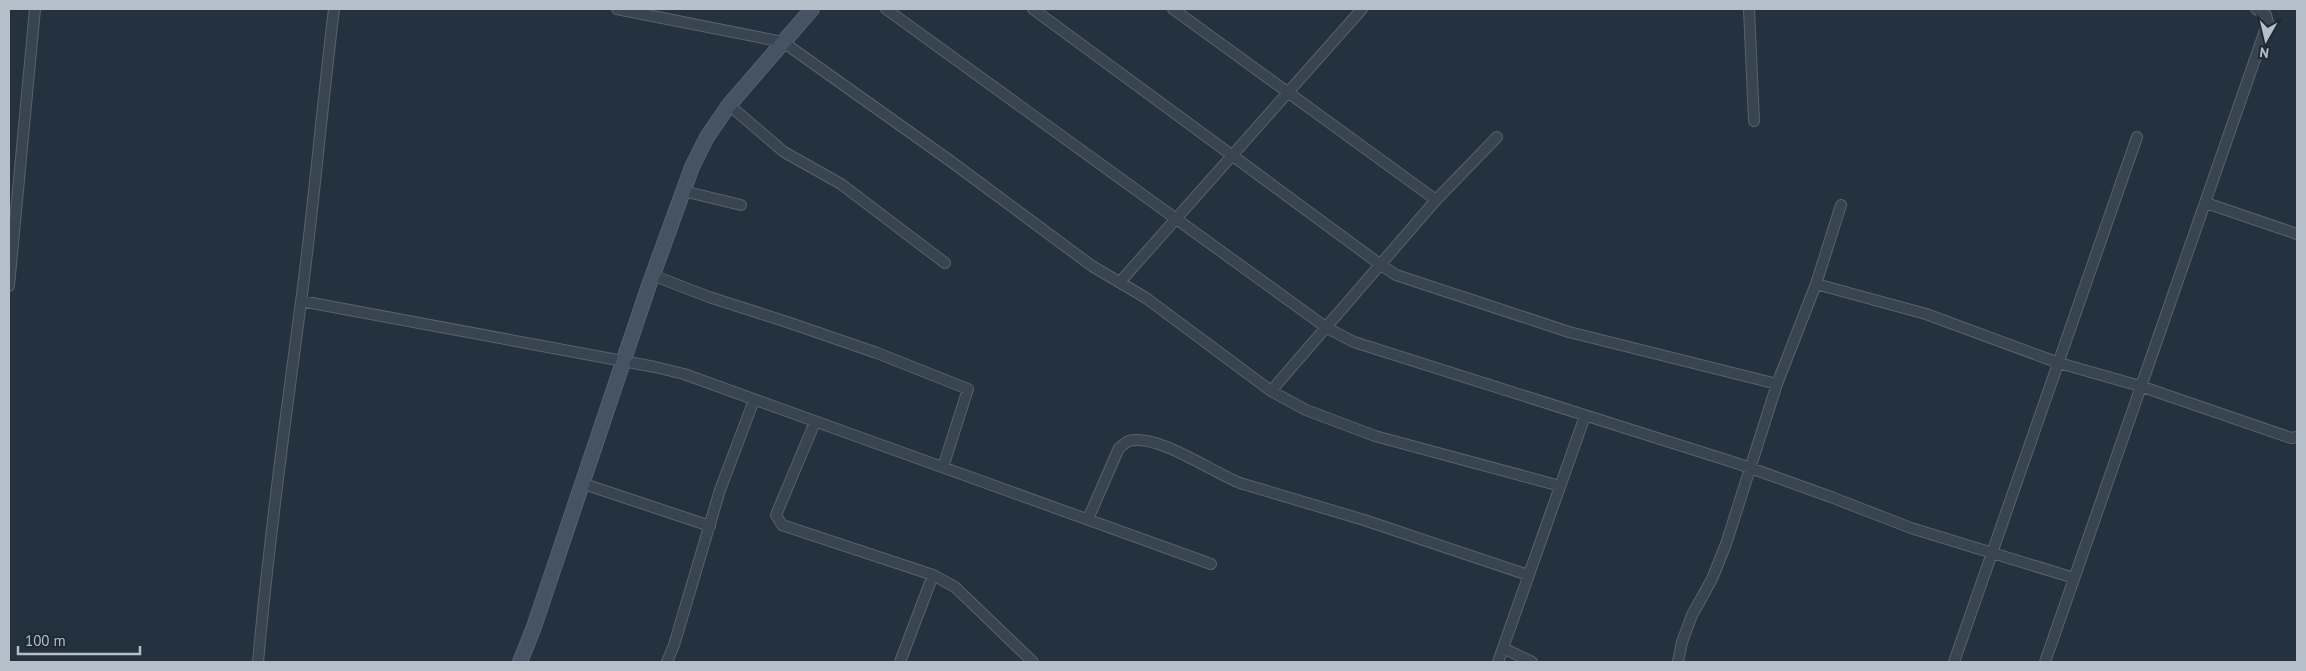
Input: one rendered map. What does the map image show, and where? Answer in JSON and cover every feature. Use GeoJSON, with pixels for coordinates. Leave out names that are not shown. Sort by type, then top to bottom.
{"type":"FeatureCollection","features":[{"type":"Feature","properties":{"kind":"street"},"geometry":{"type":"LineString","coordinates":[[9,286],[35,9]]}},
{"type":"Feature","properties":{"kind":"street"},"geometry":{"type":"LineString","coordinates":[[258,662],[268,547],[301,301],[322,99],[334,9]]}},
{"type":"Feature","properties":{"kind":"street"},"geometry":{"type":"LineString","coordinates":[[617,9],[783,42],[949,160],[1092,266],[1146,298],[1271,391],[1306,410],[1375,436],[1560,486]]}},
{"type":"Feature","properties":{"kind":"street"},"geometry":{"type":"LineString","coordinates":[[520,662],[584,484],[652,275],[683,191],[707,137],[729,106],[812,9]]}},
{"type":"Feature","properties":{"kind":"street"},"geometry":{"type":"LineString","coordinates":[[886,9],[1175,220],[1327,328],[1354,342],[1749,468],[1831,496],[1910,528],[2074,578]]}},
{"type":"Feature","properties":{"kind":"street"},"geometry":{"type":"LineString","coordinates":[[1033,9],[1396,275],[1569,332],[1777,384]]}},
{"type":"Feature","properties":{"kind":"street"},"geometry":{"type":"LineString","coordinates":[[1173,9],[1436,200]]}},
{"type":"Feature","properties":{"kind":"street"},"geometry":{"type":"LineString","coordinates":[[1120,282],[1362,9]]}},
{"type":"Feature","properties":{"kind":"street"},"geometry":{"type":"LineString","coordinates":[[1749,9],[1754,121]]}},
{"type":"Feature","properties":{"kind":"street"},"geometry":{"type":"LineString","coordinates":[[2045,662],[2268,22],[2266,15],[2257,9]]}},
{"type":"Feature","properties":{"kind":"street"},"geometry":{"type":"LineString","coordinates":[[729,106],[784,152],[841,184],[945,263]]}},
{"type":"Feature","properties":{"kind":"street"},"geometry":{"type":"LineString","coordinates":[[1271,391],[1436,200],[1497,137]]}},
{"type":"Feature","properties":{"kind":"street"},"geometry":{"type":"LineString","coordinates":[[1954,662],[2137,138]]}},
{"type":"Feature","properties":{"kind":"street"},"geometry":{"type":"LineString","coordinates":[[683,191],[741,205]]}},
{"type":"Feature","properties":{"kind":"street"},"geometry":{"type":"LineString","coordinates":[[2206,203],[2297,234]]}},
{"type":"Feature","properties":{"kind":"street"},"geometry":{"type":"LineString","coordinates":[[1678,662],[1682,642],[1692,615],[1712,579],[1726,544],[1777,384],[1816,284],[1841,205]]}},
{"type":"Feature","properties":{"kind":"street"},"geometry":{"type":"LineString","coordinates":[[652,275],[708,297],[860,347],[968,389],[943,467]]}},
{"type":"Feature","properties":{"kind":"street"},"geometry":{"type":"LineString","coordinates":[[1816,284],[1926,314],[2058,363],[2140,386],[2291,438],[2297,437]]}},
{"type":"Feature","properties":{"kind":"street"},"geometry":{"type":"LineString","coordinates":[[301,301],[624,361],[684,374],[1211,564]]}},
{"type":"Feature","properties":{"kind":"street"},"geometry":{"type":"LineString","coordinates":[[668,662],[720,490],[754,400]]}},
{"type":"Feature","properties":{"kind":"street"},"geometry":{"type":"LineString","coordinates":[[1498,662],[1585,416]]}},
{"type":"Feature","properties":{"kind":"street"},"geometry":{"type":"LineString","coordinates":[[816,422],[776,515],[782,525],[932,575],[955,587],[1033,662]]}},
{"type":"Feature","properties":{"kind":"street"},"geometry":{"type":"LineString","coordinates":[[1088,520],[1119,448],[1129,441],[1149,442],[1172,448],[1222,476],[1240,483],[1364,520],[1528,575]]}},
{"type":"Feature","properties":{"kind":"street"},"geometry":{"type":"LineString","coordinates":[[584,484],[710,526]]}},
{"type":"Feature","properties":{"kind":"street"},"geometry":{"type":"LineString","coordinates":[[900,662],[932,575]]}},
{"type":"Feature","properties":{"kind":"street"},"geometry":{"type":"LineString","coordinates":[[1503,648],[1532,662]]}}]}
